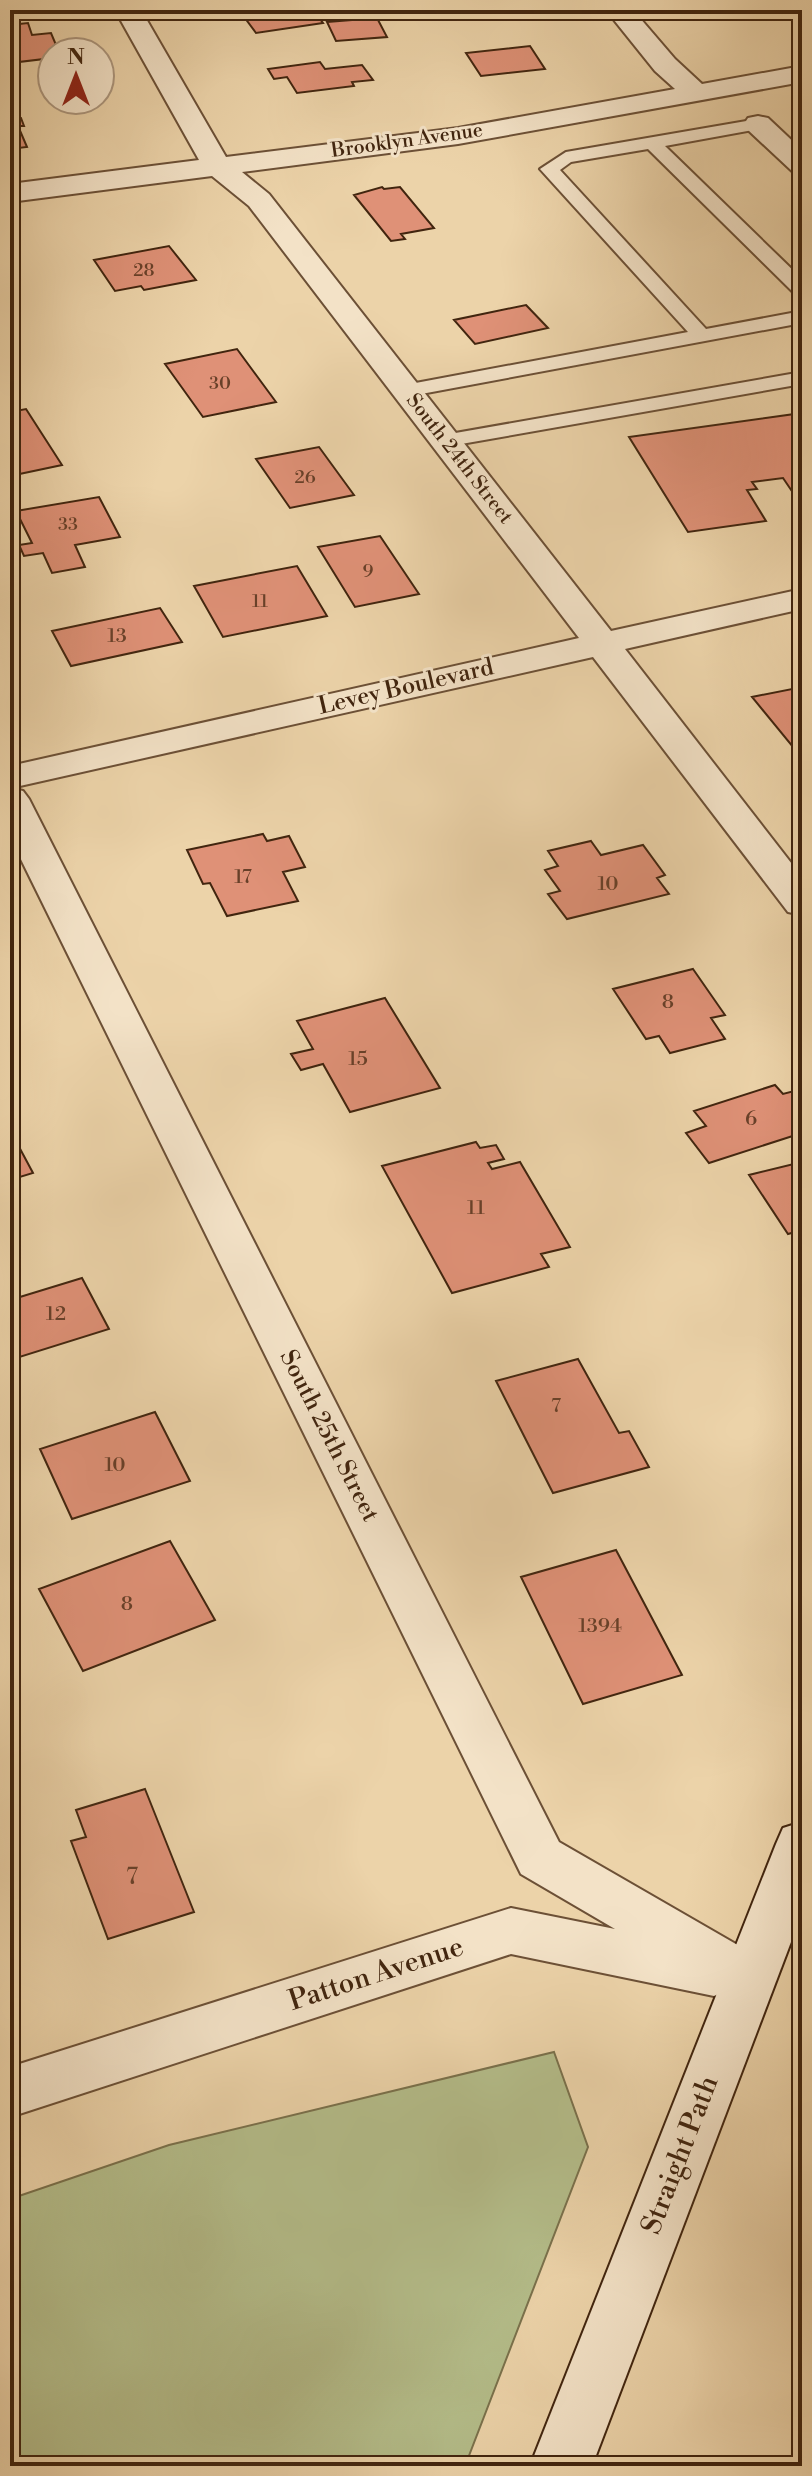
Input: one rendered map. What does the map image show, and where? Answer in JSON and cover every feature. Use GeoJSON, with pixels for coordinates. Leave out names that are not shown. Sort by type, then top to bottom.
{"type":"FeatureCollection","features":[{"type":"Feature","properties":{"kind":"street","name":"South 24th Street"},"geometry":{"type":"LineString","coordinates":[[128,10],[216,165],[259,200],[802,903]]}},
{"type":"Feature","properties":{"kind":"street"},"geometry":{"type":"LineString","coordinates":[[619,10],[665,65],[696,93]]}},
{"type":"Feature","properties":{"kind":"street","name":"Brooklyn Avenue"},"geometry":{"type":"LineString","coordinates":[[10,193],[458,136],[802,74]]}},
{"type":"Feature","properties":{"kind":"street"},"geometry":{"type":"LineString","coordinates":[[758,124],[802,165]]}},
{"type":"Feature","properties":{"kind":"street","name":"Levey Boulevard"},"geometry":{"type":"LineString","coordinates":[[10,777],[802,599]]}},
{"type":"Feature","properties":{"kind":"street","name":"South 25th Street"},"geometry":{"type":"LineString","coordinates":[[10,799],[540,1858],[748,1979]]}},
{"type":"Feature","properties":{"kind":"street","name":"Straight Path"},"geometry":{"type":"LineString","coordinates":[[561,2466],[802,1844]]}},
{"type":"Feature","properties":{"kind":"street","name":"Patton Avenue"},"geometry":{"type":"LineString","coordinates":[[10,2092],[511,1931],[748,1979]]}},
{"type":"Feature","properties":{"kind":"lane"},"geometry":{"type":"LineString","coordinates":[[701,335],[549,169],[566,157],[758,124]]}},
{"type":"Feature","properties":{"kind":"lane"},"geometry":{"type":"LineString","coordinates":[[652,143],[802,290]]}},
{"type":"Feature","properties":{"kind":"lane"},"geometry":{"type":"LineString","coordinates":[[405,391],[802,317]]}},
{"type":"Feature","properties":{"kind":"lane"},"geometry":{"type":"LineString","coordinates":[[444,441],[802,378]]}},
{"type":"Feature","properties":{"kind":"green space"},"geometry":{"type":"Polygon","coordinates":[[[554,2052],[588,2147],[465,2466],[10,2466],[10,2199],[169,2145],[554,2052]]]}},
{"type":"Feature","properties":{"kind":"building"},"geometry":{"type":"Polygon","coordinates":[[[239,10],[313,10],[323,23],[256,33],[239,10]]]}},
{"type":"Feature","properties":{"kind":"building"},"geometry":{"type":"Polygon","coordinates":[[[455,10],[514,10],[460,17],[455,10]]]}},
{"type":"Feature","properties":{"kind":"building"},"geometry":{"type":"Polygon","coordinates":[[[377,18],[387,37],[336,41],[327,22],[377,18]]]}},
{"type":"Feature","properties":{"kind":"building"},"geometry":{"type":"Polygon","coordinates":[[[28,23],[32,35],[51,33],[52,36],[36,36],[36,60],[10,63],[10,25],[28,23]]]}},
{"type":"Feature","properties":{"kind":"building"},"geometry":{"type":"Polygon","coordinates":[[[530,46],[545,69],[481,76],[466,53],[530,46]]]}},
{"type":"Feature","properties":{"kind":"building"},"geometry":{"type":"Polygon","coordinates":[[[320,62],[325,69],[362,65],[373,80],[352,82],[354,86],[297,93],[287,77],[274,79],[268,69],[320,62]]]}},
{"type":"Feature","properties":{"kind":"building"},"geometry":{"type":"Polygon","coordinates":[[[13,115],[14,119],[21,118],[24,126],[18,126],[27,147],[10,149],[10,116],[13,115]]]}},
{"type":"Feature","properties":{"kind":"building"},"geometry":{"type":"Polygon","coordinates":[[[382,187],[400,187],[434,228],[401,234],[405,239],[391,241],[354,195],[382,187]]]}},
{"type":"Feature","properties":{"kind":"building"},"geometry":{"type":"Polygon","coordinates":[[[169,246],[196,280],[144,290],[141,286],[115,291],[94,260],[169,246]]]}},
{"type":"Feature","properties":{"kind":"building"},"geometry":{"type":"Polygon","coordinates":[[[526,305],[548,328],[475,344],[454,320],[526,305]]]}},
{"type":"Feature","properties":{"kind":"building"},"geometry":{"type":"Polygon","coordinates":[[[237,349],[276,402],[203,417],[165,364],[237,349]]]}},
{"type":"Feature","properties":{"kind":"building"},"geometry":{"type":"Polygon","coordinates":[[[26,409],[62,465],[10,476],[10,412],[26,409]]]}},
{"type":"Feature","properties":{"kind":"building"},"geometry":{"type":"Polygon","coordinates":[[[802,413],[802,506],[783,478],[752,482],[757,489],[747,490],[766,521],[688,532],[629,437],[802,413]]]}},
{"type":"Feature","properties":{"kind":"building"},"geometry":{"type":"Polygon","coordinates":[[[319,447],[354,495],[290,508],[256,459],[319,447]]]}},
{"type":"Feature","properties":{"kind":"building"},"geometry":{"type":"Polygon","coordinates":[[[99,497],[120,537],[75,545],[85,567],[52,573],[43,553],[24,556],[19,545],[32,543],[16,511],[99,497]]]}},
{"type":"Feature","properties":{"kind":"building"},"geometry":{"type":"Polygon","coordinates":[[[380,536],[419,594],[355,607],[318,547],[380,536]]]}},
{"type":"Feature","properties":{"kind":"building"},"geometry":{"type":"Polygon","coordinates":[[[297,566],[327,616],[223,637],[194,586],[297,566]]]}},
{"type":"Feature","properties":{"kind":"building"},"geometry":{"type":"Polygon","coordinates":[[[160,608],[182,642],[71,666],[52,631],[160,608]]]}},
{"type":"Feature","properties":{"kind":"building"},"geometry":{"type":"Polygon","coordinates":[[[792,689],[797,696],[802,695],[802,758],[752,697],[792,689]]]}},
{"type":"Feature","properties":{"kind":"building"},"geometry":{"type":"Polygon","coordinates":[[[263,834],[267,841],[289,836],[305,867],[283,872],[298,901],[227,916],[210,883],[203,884],[187,850],[263,834]]]}},
{"type":"Feature","properties":{"kind":"building"},"geometry":{"type":"Polygon","coordinates":[[[591,841],[601,855],[643,845],[665,875],[657,878],[669,894],[567,919],[548,894],[560,891],[545,870],[558,866],[548,851],[591,841]]]}},
{"type":"Feature","properties":{"kind":"building"},"geometry":{"type":"Polygon","coordinates":[[[693,969],[725,1015],[711,1018],[725,1039],[670,1053],[659,1036],[646,1039],[613,989],[693,969]]]}},
{"type":"Feature","properties":{"kind":"building"},"geometry":{"type":"Polygon","coordinates":[[[385,998],[440,1088],[350,1112],[323,1064],[301,1070],[291,1054],[313,1049],[297,1021],[385,998]]]}},
{"type":"Feature","properties":{"kind":"building"},"geometry":{"type":"Polygon","coordinates":[[[775,1085],[783,1094],[802,1089],[802,1133],[709,1163],[686,1133],[706,1126],[694,1111],[775,1085]]]}},
{"type":"Feature","properties":{"kind":"building"},"geometry":{"type":"Polygon","coordinates":[[[10,1130],[33,1173],[10,1180],[10,1130]]]}},
{"type":"Feature","properties":{"kind":"building"},"geometry":{"type":"Polygon","coordinates":[[[476,1142],[480,1148],[496,1145],[504,1159],[488,1163],[492,1169],[520,1162],[570,1247],[541,1254],[549,1267],[452,1293],[382,1166],[476,1142]]]}},
{"type":"Feature","properties":{"kind":"building"},"geometry":{"type":"Polygon","coordinates":[[[802,1162],[802,1230],[788,1234],[749,1175],[802,1162]]]}},
{"type":"Feature","properties":{"kind":"building"},"geometry":{"type":"Polygon","coordinates":[[[82,1278],[109,1329],[10,1360],[10,1300],[82,1278]]]}},
{"type":"Feature","properties":{"kind":"building"},"geometry":{"type":"Polygon","coordinates":[[[578,1359],[619,1433],[629,1431],[649,1467],[553,1493],[496,1381],[578,1359]]]}},
{"type":"Feature","properties":{"kind":"building"},"geometry":{"type":"Polygon","coordinates":[[[155,1412],[190,1481],[72,1519],[40,1449],[155,1412]]]}},
{"type":"Feature","properties":{"kind":"building"},"geometry":{"type":"Polygon","coordinates":[[[170,1541],[215,1620],[83,1671],[39,1589],[170,1541]]]}},
{"type":"Feature","properties":{"kind":"building"},"geometry":{"type":"Polygon","coordinates":[[[616,1550],[682,1675],[583,1704],[521,1577],[616,1550]]]}},
{"type":"Feature","properties":{"kind":"building"},"geometry":{"type":"Polygon","coordinates":[[[145,1789],[194,1912],[108,1939],[71,1841],[86,1837],[76,1810],[145,1789]]]}}]}
